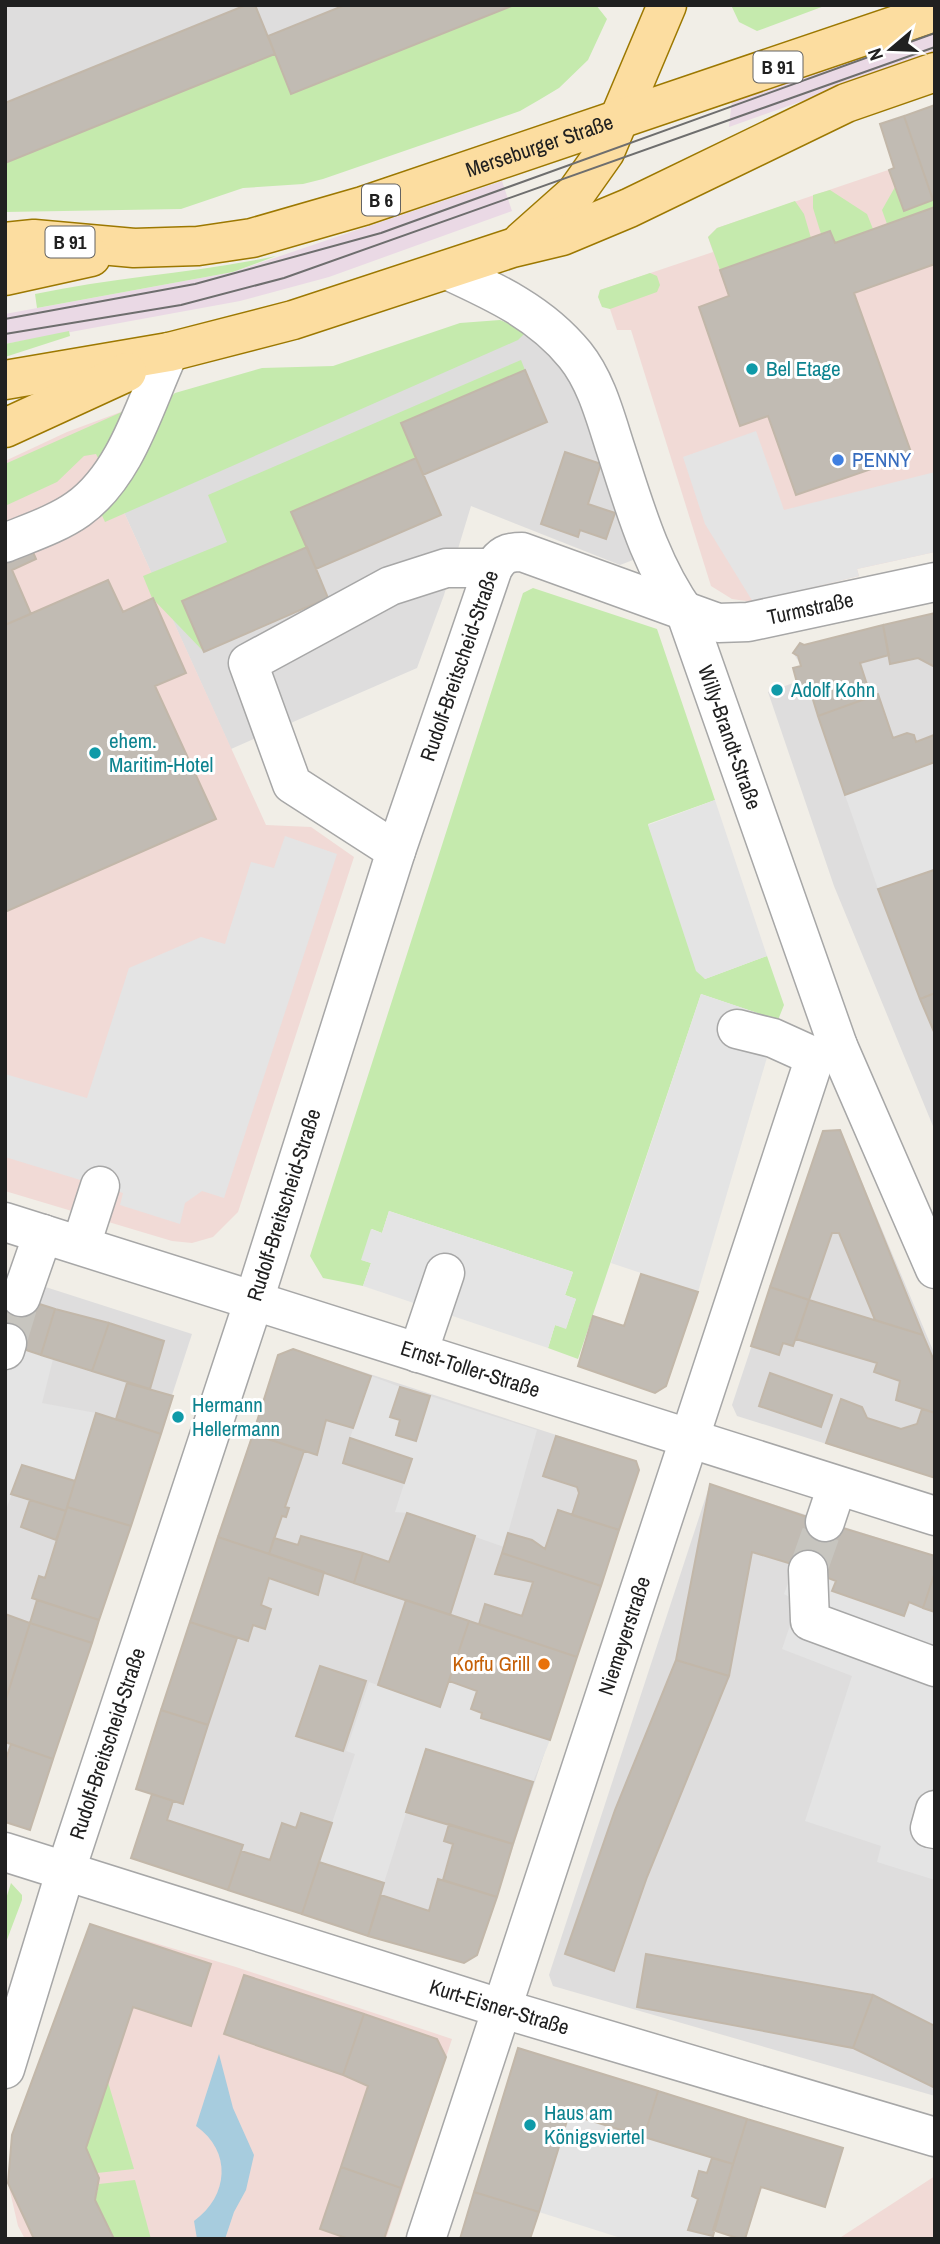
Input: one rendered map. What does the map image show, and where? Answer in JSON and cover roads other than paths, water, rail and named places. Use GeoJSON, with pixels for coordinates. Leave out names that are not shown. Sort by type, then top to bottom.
{"type":"FeatureCollection","features":[{"type":"Feature","properties":{"kind":"main road"},"geometry":{"type":"LineString","coordinates":[[512,248],[576,193],[605,152],[667,5]]}},
{"type":"Feature","properties":{"kind":"main road","name":"Merseburger Straße"},"geometry":{"type":"LineString","coordinates":[[134,248],[198,246],[252,238],[308,224],[621,117],[725,86],[935,12]]}},
{"type":"Feature","properties":{"kind":"main road"},"geometry":{"type":"LineString","coordinates":[[5,380],[170,352],[331,309],[512,248],[594,224],[846,103],[935,72]]}},
{"type":"Feature","properties":{"kind":"main road","name":"B 91"},"geometry":{"type":"LineString","coordinates":[[5,242],[34,239],[134,248]]}},
{"type":"Feature","properties":{"kind":"main road","name":"B 6"},"geometry":{"type":"LineString","coordinates":[[5,276],[134,248]]}},
{"type":"Feature","properties":{"kind":"main road"},"geometry":{"type":"LineString","coordinates":[[5,428],[170,352]]}},
{"type":"Feature","properties":{"kind":"street","name":"Willy-Brandt-Straße"},"geometry":{"type":"LineString","coordinates":[[447,270],[526,310],[556,335],[587,372],[644,535],[660,574],[686,614],[826,1051],[935,1269]]}},
{"type":"Feature","properties":{"kind":"street"},"geometry":{"type":"LineString","coordinates":[[5,543],[77,510],[97,493],[122,453],[170,352]]}},
{"type":"Feature","properties":{"kind":"street"},"geometry":{"type":"LineString","coordinates":[[396,851],[292,784],[248,663],[390,586],[446,568],[507,560]]}},
{"type":"Feature","properties":{"kind":"street","name":"Rudolf-Breitscheid-Straße"},"geometry":{"type":"LineString","coordinates":[[8,2054],[65,1872],[254,1300],[396,851],[507,560],[686,614]]}},
{"type":"Feature","properties":{"kind":"street","name":"Turmstraße"},"geometry":{"type":"LineString","coordinates":[[686,614],[718,623],[748,622],[935,583]]}},
{"type":"Feature","properties":{"kind":"street"},"geometry":{"type":"LineString","coordinates":[[737,1029],[826,1051]]}},
{"type":"Feature","properties":{"kind":"street","name":"Niemeyerstraße"},"geometry":{"type":"LineString","coordinates":[[426,2239],[688,1439],[826,1051]]}},
{"type":"Feature","properties":{"kind":"street"},"geometry":{"type":"LineString","coordinates":[[81,1245],[100,1186]]}},
{"type":"Feature","properties":{"kind":"street","name":"Ernst-Toller-Straße"},"geometry":{"type":"LineString","coordinates":[[5,1222],[935,1516]]}},
{"type":"Feature","properties":{"kind":"street"},"geometry":{"type":"LineString","coordinates":[[20,1297],[44,1234]]}},
{"type":"Feature","properties":{"kind":"street"},"geometry":{"type":"LineString","coordinates":[[418,1353],[445,1273]]}},
{"type":"Feature","properties":{"kind":"street"},"geometry":{"type":"LineString","coordinates":[[825,1522],[836,1486]]}},
{"type":"Feature","properties":{"kind":"street"},"geometry":{"type":"LineString","coordinates":[[808,1570],[810,1621],[935,1667]]}},
{"type":"Feature","properties":{"kind":"street"},"geometry":{"type":"LineString","coordinates":[[935,1810],[930,1828],[935,1829]]}},
{"type":"Feature","properties":{"kind":"street","name":"Kurt-Eisner-Straße"},"geometry":{"type":"LineString","coordinates":[[5,1852],[500,2008],[935,2137]]}},
{"type":"Feature","properties":{"kind":"water"},"geometry":{"type":"Polygon","coordinates":[[[219,2054],[233,2108],[254,2155],[246,2190],[234,2212],[225,2239],[197,2239],[194,2221],[206,2211],[214,2199],[222,2174],[216,2148],[208,2136],[196,2126],[219,2054]]]}},
{"type":"Feature","properties":{"kind":"tunnel"},"geometry":{"type":"LineString","coordinates":[[7,1343],[21,1297]]}},
{"type":"Feature","properties":{"kind":"tunnel"},"geometry":{"type":"LineString","coordinates":[[808,1570],[825,1522]]}},
{"type":"Feature","properties":{"kind":"tram line"},"geometry":{"type":"LineString","coordinates":[[5,319],[195,284],[381,233],[935,33]]}},
{"type":"Feature","properties":{"kind":"tram line"},"geometry":{"type":"LineString","coordinates":[[5,334],[181,305],[284,278],[935,47]]}},
{"type":"Feature","properties":{"kind":"place","name":"Bel Etage"},"geometry":{"type":"Point","coordinates":[752,369]}},
{"type":"Feature","properties":{"kind":"place","name":"PENNY"},"geometry":{"type":"Point","coordinates":[838,460]}},
{"type":"Feature","properties":{"kind":"place","name":"Adolf Kohn"},"geometry":{"type":"Point","coordinates":[777,690]}},
{"type":"Feature","properties":{"kind":"place","name":"ehem. Maritim-Hotel"},"geometry":{"type":"Point","coordinates":[95,753]}},
{"type":"Feature","properties":{"kind":"place","name":"Hermann Hellermann"},"geometry":{"type":"Point","coordinates":[178,1417]}},
{"type":"Feature","properties":{"kind":"place","name":"Korfu Grill"},"geometry":{"type":"Point","coordinates":[544,1664]}},
{"type":"Feature","properties":{"kind":"place","name":"Haus am Königsviertel"},"geometry":{"type":"Point","coordinates":[530,2125]}}]}
